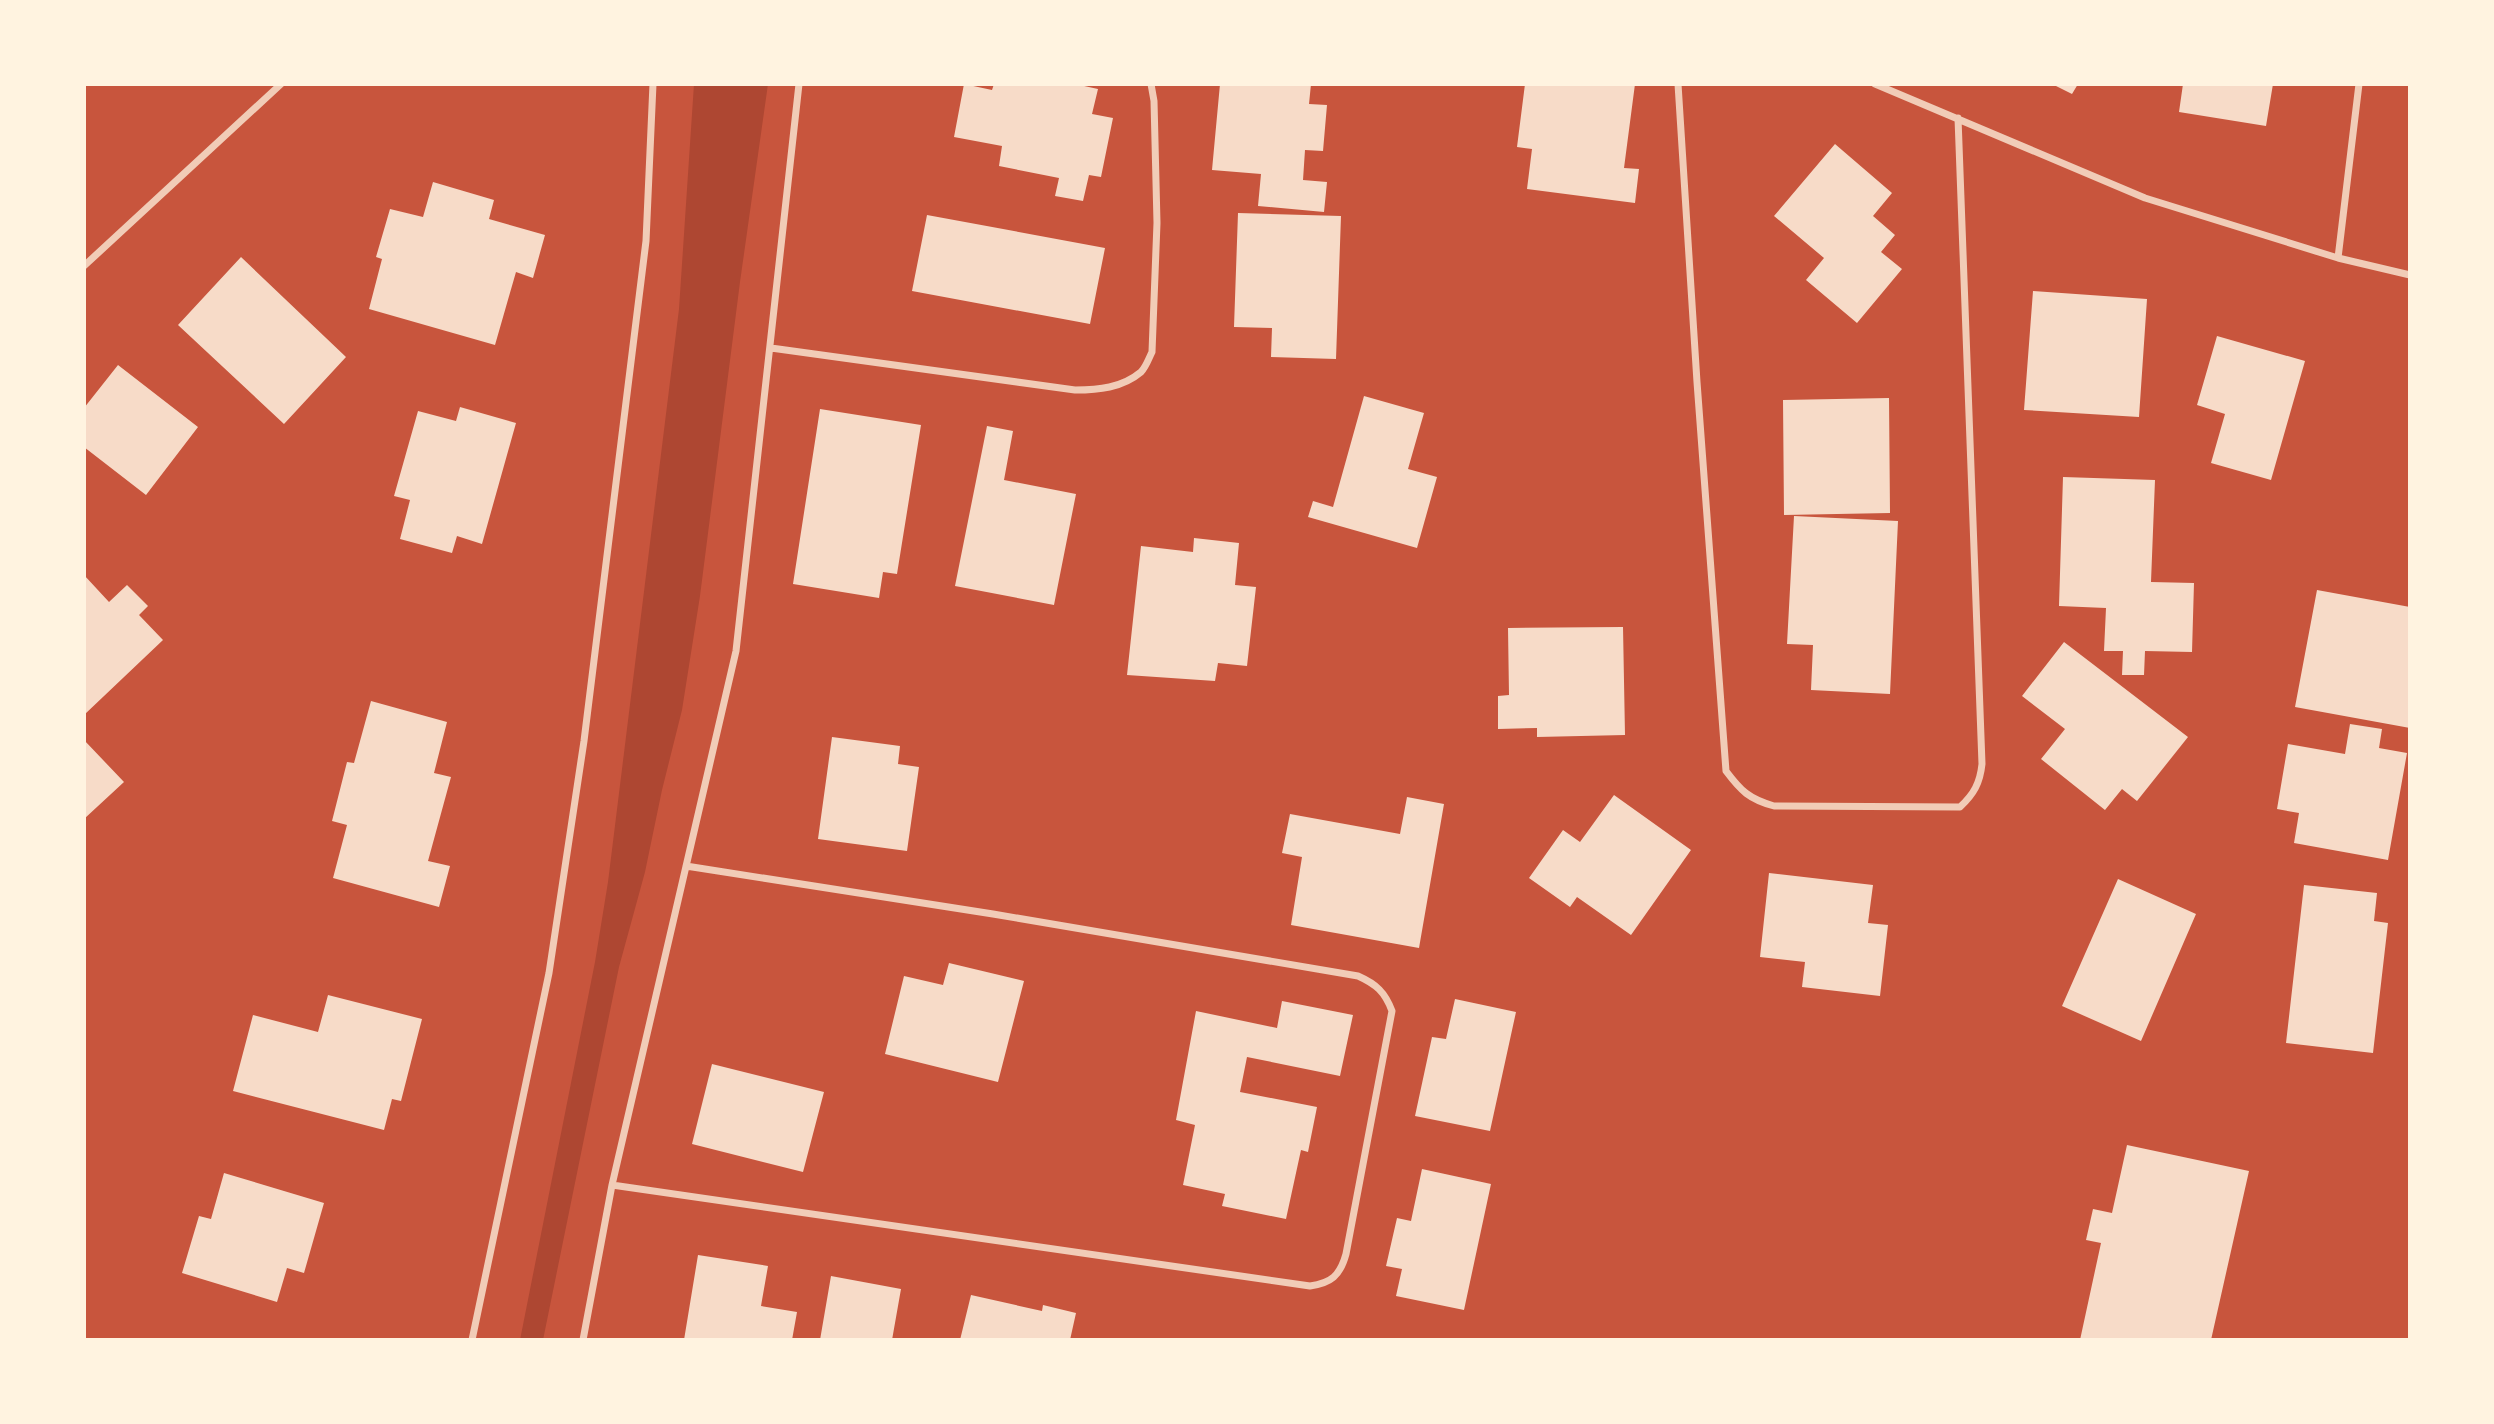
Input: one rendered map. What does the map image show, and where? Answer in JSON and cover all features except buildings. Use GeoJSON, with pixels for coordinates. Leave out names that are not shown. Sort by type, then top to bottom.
{"type":"FeatureCollection","features":[{"type":"Feature","properties":{"kind":"street"},"geometry":{"type":"LineString","coordinates":[[84,266],[281,84]]}},
{"type":"Feature","properties":{"kind":"street"},"geometry":{"type":"LineString","coordinates":[[472,1340],[549,973],[584,741],[646,241],[653,84]]}},
{"type":"Feature","properties":{"kind":"street"},"geometry":{"type":"LineString","coordinates":[[583,1340],[612,1185],[736,651],[799,84]]}},
{"type":"Feature","properties":{"kind":"street"},"geometry":{"type":"LineString","coordinates":[[771,348],[1075,390],[1104,390],[1143,371],[1152,352],[1157,223],[1152,84]]}},
{"type":"Feature","properties":{"kind":"street"},"geometry":{"type":"LineString","coordinates":[[1678,84],[1726,771],[1739,789],[1755,801],[1774,806],[1959,807],[1972,796],[1980,780],[1982,764],[1958,118]]}},
{"type":"Feature","properties":{"kind":"street"},"geometry":{"type":"LineString","coordinates":[[1875,84],[2145,198],[2337,258],[2410,275]]}},
{"type":"Feature","properties":{"kind":"street"},"geometry":{"type":"LineString","coordinates":[[2337,258],[2359,84]]}},
{"type":"Feature","properties":{"kind":"street"},"geometry":{"type":"LineString","coordinates":[[612,1185],[1310,1286],[1325,1284],[1335,1279],[1346,1254],[1392,1011],[1386,995],[1373,983],[1358,976],[1048,923],[686,866]]}},
{"type":"Feature","properties":{"kind":"shaded area"},"geometry":{"type":"Polygon","coordinates":[[[694,84],[768,84],[700,596],[682,710],[645,872],[619,967],[543,1340],[520,1340],[595,962],[608,882],[679,309],[694,84]]]}}]}
